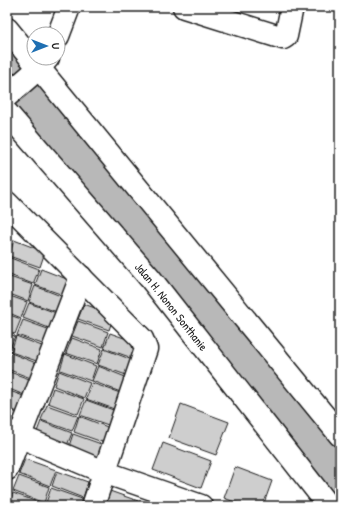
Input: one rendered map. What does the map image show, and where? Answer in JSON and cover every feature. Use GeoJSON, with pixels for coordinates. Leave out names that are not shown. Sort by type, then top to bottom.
{"type":"FeatureCollection","features":[{"type":"Feature","properties":{"kind":"street"},"geometry":{"type":"LineString","coordinates":[[62,26],[69,7]]}},
{"type":"Feature","properties":{"kind":"street"},"geometry":{"type":"LineString","coordinates":[[184,7],[283,38],[286,36],[292,7]]}},
{"type":"Feature","properties":{"kind":"street"},"geometry":{"type":"LineString","coordinates":[[7,29],[26,50]]}},
{"type":"Feature","properties":{"kind":"street"},"geometry":{"type":"LineString","coordinates":[[7,96],[40,66],[340,435]]}},
{"type":"Feature","properties":{"kind":"street","name":"Jalan H. Nonon Sonthanie"},"geometry":{"type":"LineString","coordinates":[[7,113],[150,278],[329,506]]}},
{"type":"Feature","properties":{"kind":"street"},"geometry":{"type":"LineString","coordinates":[[7,203],[142,339],[146,349],[93,506]]}},
{"type":"Feature","properties":{"kind":"street"},"geometry":{"type":"LineString","coordinates":[[7,469],[14,433],[81,276]]}},
{"type":"Feature","properties":{"kind":"street"},"geometry":{"type":"LineString","coordinates":[[14,433],[104,472],[190,504]]}},
{"type":"Feature","properties":{"kind":"shaded area"},"geometry":{"type":"Polygon","coordinates":[[[228,298],[340,435],[340,506],[329,506],[190,330],[228,298]]]}},
{"type":"Feature","properties":{"kind":"building"},"geometry":{"type":"Polygon","coordinates":[[[14,240],[45,252],[40,267],[9,256],[14,240]]]}},
{"type":"Feature","properties":{"kind":"building"},"geometry":{"type":"Polygon","coordinates":[[[8,257],[39,269],[33,284],[7,274],[8,257]]]}},
{"type":"Feature","properties":{"kind":"building"},"geometry":{"type":"Polygon","coordinates":[[[41,269],[72,281],[66,296],[35,285],[41,269]]]}},
{"type":"Feature","properties":{"kind":"building"},"geometry":{"type":"Polygon","coordinates":[[[7,276],[33,285],[28,301],[7,293],[7,276]]]}},
{"type":"Feature","properties":{"kind":"building"},"geometry":{"type":"Polygon","coordinates":[[[35,286],[66,298],[60,313],[29,302],[35,286]]]}},
{"type":"Feature","properties":{"kind":"building"},"geometry":{"type":"Polygon","coordinates":[[[7,295],[27,302],[21,318],[7,312],[7,295]]]}},
{"type":"Feature","properties":{"kind":"building"},"geometry":{"type":"Polygon","coordinates":[[[29,303],[59,314],[54,330],[23,318],[29,303]]]}},
{"type":"Feature","properties":{"kind":"building"},"geometry":{"type":"Polygon","coordinates":[[[84,304],[114,315],[109,330],[78,319],[84,304]]]}},
{"type":"Feature","properties":{"kind":"building"},"geometry":{"type":"Polygon","coordinates":[[[7,314],[21,319],[15,334],[7,331],[7,314]]]}},
{"type":"Feature","properties":{"kind":"building"},"geometry":{"type":"Polygon","coordinates":[[[23,320],[53,331],[48,346],[17,335],[23,320]]]}},
{"type":"Feature","properties":{"kind":"building"},"geometry":{"type":"Polygon","coordinates":[[[78,321],[108,332],[103,347],[72,336],[78,321]]]}},
{"type":"Feature","properties":{"kind":"building"},"geometry":{"type":"Polygon","coordinates":[[[7,333],[15,336],[9,351],[7,351],[7,333]]]}},
{"type":"Feature","properties":{"kind":"building"},"geometry":{"type":"Polygon","coordinates":[[[110,333],[141,344],[135,359],[104,348],[110,333]]]}},
{"type":"Feature","properties":{"kind":"building"},"geometry":{"type":"Polygon","coordinates":[[[16,336],[47,348],[42,363],[11,352],[16,336]]]}},
{"type":"Feature","properties":{"kind":"building"},"geometry":{"type":"Polygon","coordinates":[[[72,338],[102,349],[97,364],[66,353],[72,338]]]}},
{"type":"Feature","properties":{"kind":"building"},"geometry":{"type":"Polygon","coordinates":[[[104,349],[135,361],[129,376],[98,365],[104,349]]]}},
{"type":"Feature","properties":{"kind":"building"},"geometry":{"type":"Polygon","coordinates":[[[11,353],[41,365],[36,380],[7,369],[7,363],[11,353]]]}},
{"type":"Feature","properties":{"kind":"building"},"geometry":{"type":"Polygon","coordinates":[[[65,354],[96,366],[91,381],[60,370],[65,354]]]}},
{"type":"Feature","properties":{"kind":"building"},"geometry":{"type":"Polygon","coordinates":[[[98,366],[128,378],[123,393],[92,381],[98,366]]]}},
{"type":"Feature","properties":{"kind":"building"},"geometry":{"type":"Polygon","coordinates":[[[7,371],[35,381],[29,397],[7,388],[7,371]]]}},
{"type":"Feature","properties":{"kind":"building"},"geometry":{"type":"Polygon","coordinates":[[[59,371],[90,383],[84,398],[54,386],[59,371]]]}},
{"type":"Feature","properties":{"kind":"building"},"geometry":{"type":"Polygon","coordinates":[[[92,383],[123,394],[117,410],[86,399],[92,383]]]}},
{"type":"Feature","properties":{"kind":"building"},"geometry":{"type":"Polygon","coordinates":[[[53,388],[84,399],[78,414],[48,403],[53,388]]]}},
{"type":"Feature","properties":{"kind":"building"},"geometry":{"type":"Polygon","coordinates":[[[7,390],[29,398],[23,414],[7,408],[7,390]]]}},
{"type":"Feature","properties":{"kind":"building"},"geometry":{"type":"Polygon","coordinates":[[[86,400],[116,411],[111,426],[80,415],[86,400]]]}},
{"type":"Feature","properties":{"kind":"building"},"geometry":{"type":"Polygon","coordinates":[[[181,404],[229,422],[216,455],[169,438],[181,404]]]}},
{"type":"Feature","properties":{"kind":"building"},"geometry":{"type":"Polygon","coordinates":[[[47,405],[78,416],[72,431],[41,420],[47,405]]]}},
{"type":"Feature","properties":{"kind":"building"},"geometry":{"type":"Polygon","coordinates":[[[7,409],[23,415],[7,428],[7,409]]]}},
{"type":"Feature","properties":{"kind":"building"},"geometry":{"type":"Polygon","coordinates":[[[79,416],[110,428],[105,443],[74,432],[79,416]]]}},
{"type":"Feature","properties":{"kind":"building"},"geometry":{"type":"Polygon","coordinates":[[[41,421],[72,433],[66,448],[35,437],[41,421]]]}},
{"type":"Feature","properties":{"kind":"building"},"geometry":{"type":"Polygon","coordinates":[[[73,434],[104,445],[98,460],[68,449],[73,434]]]}},
{"type":"Feature","properties":{"kind":"building"},"geometry":{"type":"Polygon","coordinates":[[[163,443],[211,461],[201,488],[153,470],[163,443]]]}},
{"type":"Feature","properties":{"kind":"building"},"geometry":{"type":"Polygon","coordinates":[[[25,459],[56,470],[50,486],[19,474],[25,459]]]}},
{"type":"Feature","properties":{"kind":"building"},"geometry":{"type":"Polygon","coordinates":[[[235,467],[272,481],[263,506],[245,506],[224,498],[235,467]]]}},
{"type":"Feature","properties":{"kind":"building"},"geometry":{"type":"Polygon","coordinates":[[[57,471],[88,482],[83,498],[52,486],[57,471]]]}},
{"type":"Feature","properties":{"kind":"building"},"geometry":{"type":"Polygon","coordinates":[[[19,476],[49,487],[44,503],[13,491],[19,476]]]}},
{"type":"Feature","properties":{"kind":"building"},"geometry":{"type":"Polygon","coordinates":[[[51,488],[82,499],[79,506],[53,506],[46,503],[51,488]]]}},
{"type":"Feature","properties":{"kind":"building"},"geometry":{"type":"Polygon","coordinates":[[[107,490],[138,501],[136,506],[104,506],[107,490]]]}},
{"type":"Feature","properties":{"kind":"building"},"geometry":{"type":"Polygon","coordinates":[[[13,493],[43,504],[43,506],[8,506],[13,493]]]}},
{"type":"Feature","properties":{"kind":"building"},"geometry":{"type":"Polygon","coordinates":[[[139,501],[152,506],[138,506],[139,501]]]}},
{"type":"Feature","properties":{"kind":"waterway"},"geometry":{"type":"LineString","coordinates":[[7,75],[237,360]]}}]}
